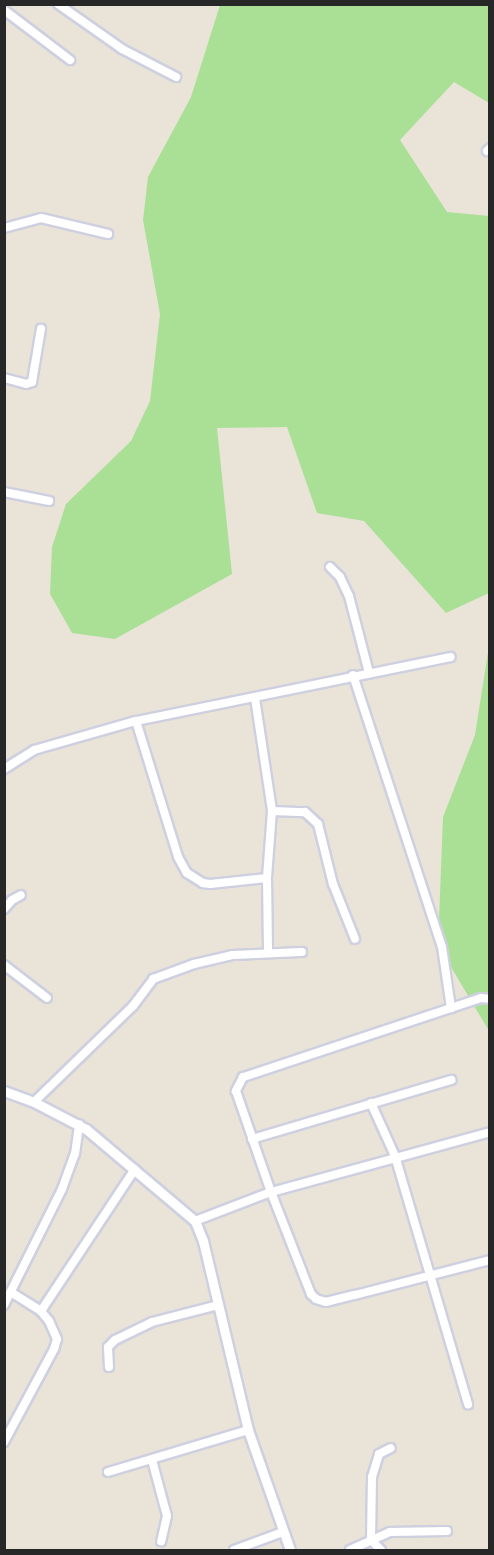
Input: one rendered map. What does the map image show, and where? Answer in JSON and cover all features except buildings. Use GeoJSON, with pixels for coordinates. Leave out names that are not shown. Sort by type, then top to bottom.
{"type":"FeatureCollection","features":[{"type":"Feature","properties":{"kind":"street"},"geometry":{"type":"LineString","coordinates":[[58,4],[122,49],[176,77]]}},
{"type":"Feature","properties":{"kind":"street"},"geometry":{"type":"LineString","coordinates":[[4,10],[70,60]]}},
{"type":"Feature","properties":{"kind":"street"},"geometry":{"type":"LineString","coordinates":[[4,228],[41,218],[108,234]]}},
{"type":"Feature","properties":{"kind":"street"},"geometry":{"type":"LineString","coordinates":[[4,378],[26,384],[32,382],[41,329]]}},
{"type":"Feature","properties":{"kind":"street"},"geometry":{"type":"LineString","coordinates":[[4,492],[49,501]]}},
{"type":"Feature","properties":{"kind":"street"},"geometry":{"type":"LineString","coordinates":[[330,567],[340,577],[349,596],[369,672]]}},
{"type":"Feature","properties":{"kind":"street"},"geometry":{"type":"LineString","coordinates":[[4,769],[34,750],[136,721],[255,698],[353,675],[451,657]]}},
{"type":"Feature","properties":{"kind":"street"},"geometry":{"type":"LineString","coordinates":[[353,675],[442,947],[448,974],[451,1008]]}},
{"type":"Feature","properties":{"kind":"street"},"geometry":{"type":"LineString","coordinates":[[255,698],[272,812],[267,878],[268,952]]}},
{"type":"Feature","properties":{"kind":"street"},"geometry":{"type":"LineString","coordinates":[[136,721],[178,857],[187,873],[203,883],[210,884],[267,878]]}},
{"type":"Feature","properties":{"kind":"street"},"geometry":{"type":"LineString","coordinates":[[272,812],[305,812],[318,824],[333,884],[355,939]]}},
{"type":"Feature","properties":{"kind":"street"},"geometry":{"type":"LineString","coordinates":[[4,909],[12,900],[21,895]]}},
{"type":"Feature","properties":{"kind":"street"},"geometry":{"type":"LineString","coordinates":[[34,1102],[133,1006],[149,982],[194,963],[232,955],[302,952]]}},
{"type":"Feature","properties":{"kind":"street"},"geometry":{"type":"LineString","coordinates":[[4,965],[47,998]]}},
{"type":"Feature","properties":{"kind":"street"},"geometry":{"type":"LineString","coordinates":[[489,999],[481,998],[243,1077],[236,1091],[271,1192],[311,1294],[316,1299],[326,1302],[489,1260]]}},
{"type":"Feature","properties":{"kind":"street"},"geometry":{"type":"LineString","coordinates":[[252,1139],[451,1080]]}},
{"type":"Feature","properties":{"kind":"street"},"geometry":{"type":"LineString","coordinates":[[4,1091],[34,1102],[79,1124],[195,1221],[203,1241],[249,1430],[290,1551]]}},
{"type":"Feature","properties":{"kind":"street"},"geometry":{"type":"LineString","coordinates":[[371,1103],[394,1156],[428,1275],[452,1343],[468,1404]]}},
{"type":"Feature","properties":{"kind":"street"},"geometry":{"type":"LineString","coordinates":[[4,1305],[62,1189],[75,1154],[79,1124]]}},
{"type":"Feature","properties":{"kind":"street"},"geometry":{"type":"LineString","coordinates":[[195,1221],[271,1192],[394,1156],[489,1132]]}},
{"type":"Feature","properties":{"kind":"street"},"geometry":{"type":"LineString","coordinates":[[41,1311],[135,1169]]}},
{"type":"Feature","properties":{"kind":"street"},"geometry":{"type":"LineString","coordinates":[[4,1442],[57,1339],[54,1329],[41,1311],[11,1292]]}},
{"type":"Feature","properties":{"kind":"street"},"geometry":{"type":"LineString","coordinates":[[109,1367],[108,1347],[115,1340],[152,1322],[218,1305]]}},
{"type":"Feature","properties":{"kind":"street"},"geometry":{"type":"LineString","coordinates":[[108,1472],[249,1430]]}},
{"type":"Feature","properties":{"kind":"street"},"geometry":{"type":"LineString","coordinates":[[381,1551],[371,1540],[375,1463],[379,1454],[391,1448]]}},
{"type":"Feature","properties":{"kind":"street"},"geometry":{"type":"LineString","coordinates":[[152,1460],[167,1516],[161,1541]]}},
{"type":"Feature","properties":{"kind":"street"},"geometry":{"type":"LineString","coordinates":[[350,1551],[390,1532],[447,1531]]}},
{"type":"Feature","properties":{"kind":"street"},"geometry":{"type":"LineString","coordinates":[[234,1551],[283,1532]]}},
{"type":"Feature","properties":{"kind":"green space"},"geometry":{"type":"Polygon","coordinates":[[[220,5],[489,5],[489,103],[454,82],[400,140],[447,212],[489,216],[489,593],[446,613],[364,521],[317,513],[287,427],[217,428],[232,574],[115,639],[72,633],[50,594],[52,547],[66,504],[131,441],[150,401],[160,314],[143,220],[148,177],[191,97],[220,5]]]}},
{"type":"Feature","properties":{"kind":"green space"},"geometry":{"type":"Polygon","coordinates":[[[489,646],[489,1031],[438,945],[443,817],[475,735],[489,646]]]}}]}
